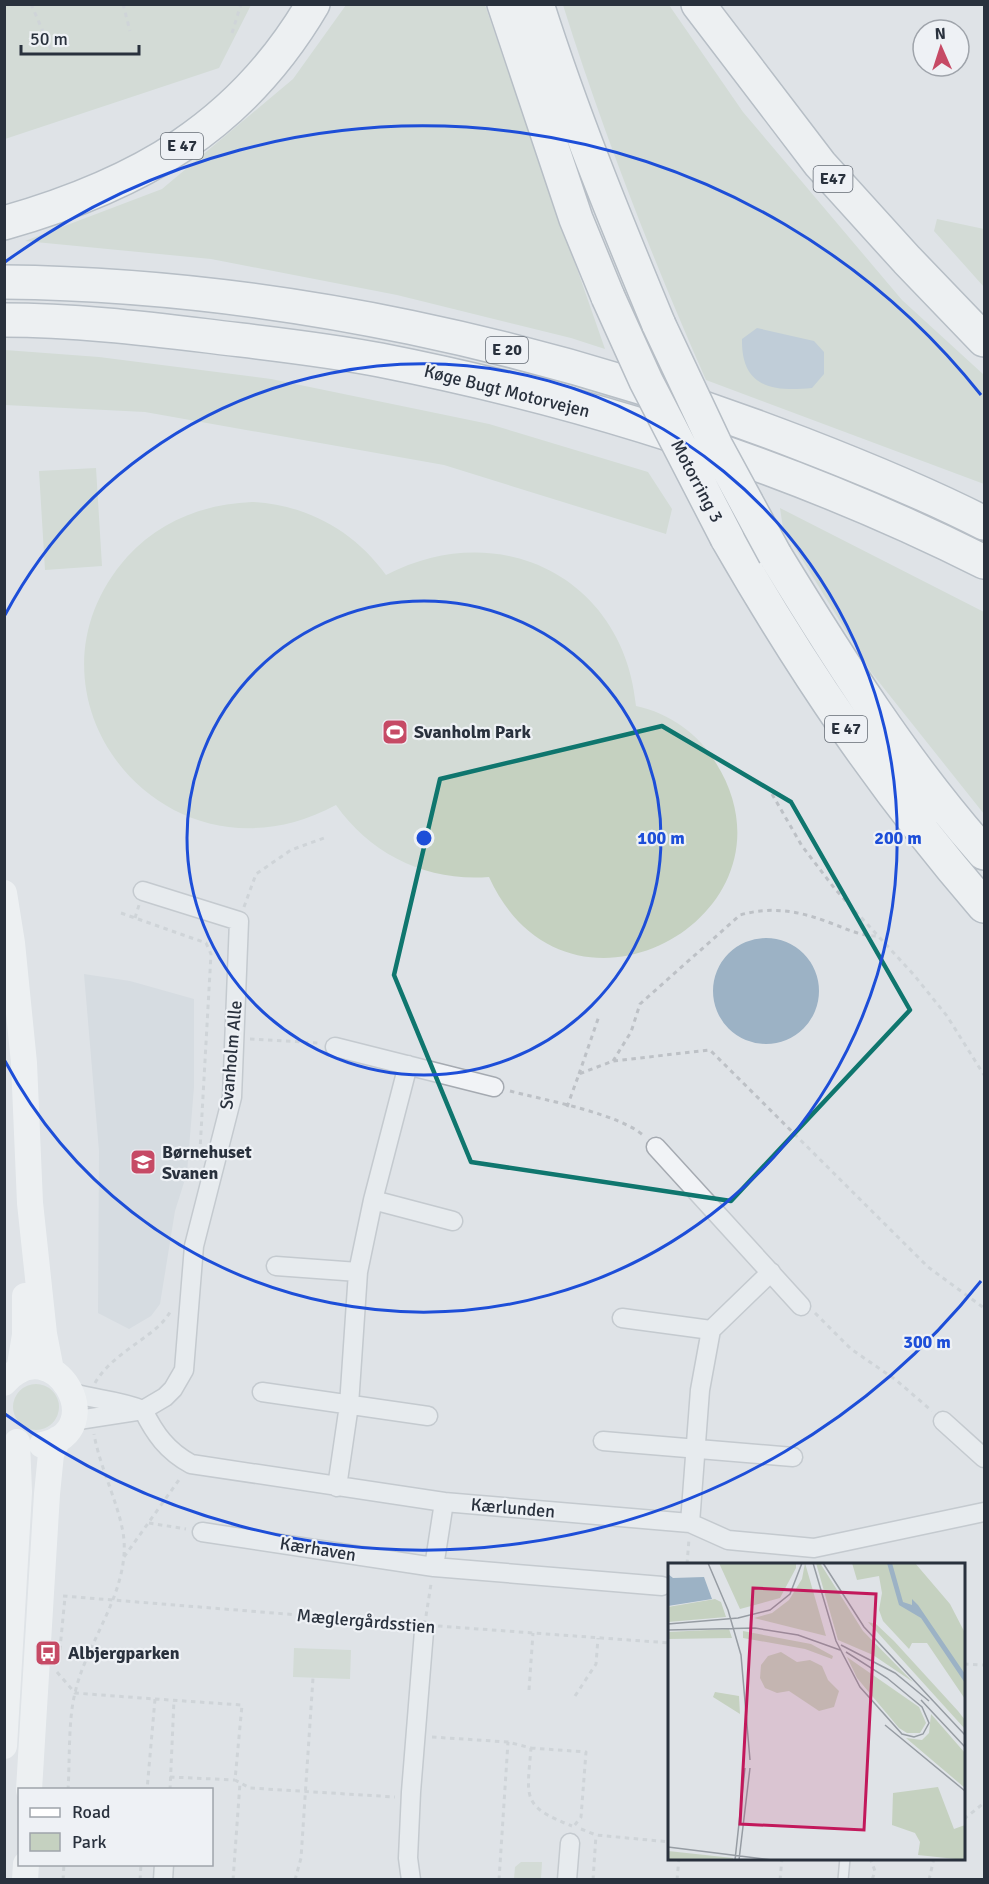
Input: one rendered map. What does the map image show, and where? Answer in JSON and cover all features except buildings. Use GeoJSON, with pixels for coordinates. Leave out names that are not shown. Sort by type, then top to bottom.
{"type":"FeatureCollection","features":[{"type":"Feature","properties":{"kind":"highway","name":"E 47"},"geometry":{"type":"LineString","coordinates":[[4,223],[98,193],[145,170],[194,138],[234,105],[265,73],[298,32],[314,4]]}},
{"type":"Feature","properties":{"kind":"highway","name":"Motorring 3"},"geometry":{"type":"LineString","coordinates":[[504,4],[576,219],[608,297],[646,381],[727,538],[815,685],[887,789],[984,906]]}},
{"type":"Feature","properties":{"kind":"highway","name":"E 47"},"geometry":{"type":"LineString","coordinates":[[537,4],[555,62],[610,209],[659,325],[716,446],[775,555],[845,667],[898,744],[984,853]]}},
{"type":"Feature","properties":{"kind":"highway","name":"E47"},"geometry":{"type":"LineString","coordinates":[[698,4],[820,164],[984,340]]}},
{"type":"Feature","properties":{"kind":"highway","name":"E 20"},"geometry":{"type":"LineString","coordinates":[[4,282],[149,290],[270,304],[465,340],[645,388],[752,424],[854,464],[984,523]]}},
{"type":"Feature","properties":{"kind":"highway","name":"Køge Bugt Motorvejen"},"geometry":{"type":"LineString","coordinates":[[4,320],[146,329],[380,360],[565,404],[814,484],[876,509],[984,562]]}},
{"type":"Feature","properties":{"kind":"highway"},"geometry":{"type":"LineString","coordinates":[[767,469],[810,499],[941,561],[984,586]]}},
{"type":"Feature","properties":{"kind":"street"},"geometry":{"type":"LineString","coordinates":[[144,891],[239,921]]}},
{"type":"Feature","properties":{"kind":"street"},"geometry":{"type":"LineString","coordinates":[[4,893],[12,943],[24,1064],[30,1203],[44,1334],[51,1370]]}},
{"type":"Feature","properties":{"kind":"street","name":"Svanholm Alle"},"geometry":{"type":"LineString","coordinates":[[74,1426],[143,1410],[165,1397],[173,1389],[186,1360],[194,1246],[232,1097],[239,921]]}},
{"type":"Feature","properties":{"kind":"street"},"geometry":{"type":"LineString","coordinates":[[335,1047],[494,1087]]}},
{"type":"Feature","properties":{"kind":"street"},"geometry":{"type":"LineString","coordinates":[[337,1487],[349,1405],[358,1272],[373,1200],[408,1065]]}},
{"type":"Feature","properties":{"kind":"street"},"geometry":{"type":"LineString","coordinates":[[656,1147],[801,1306]]}},
{"type":"Feature","properties":{"kind":"street"},"geometry":{"type":"LineString","coordinates":[[373,1200],[453,1221]]}},
{"type":"Feature","properties":{"kind":"street"},"geometry":{"type":"LineString","coordinates":[[12,1377],[25,1335],[30,1203]]}},
{"type":"Feature","properties":{"kind":"street"},"geometry":{"type":"LineString","coordinates":[[276,1266],[358,1272]]}},
{"type":"Feature","properties":{"kind":"street"},"geometry":{"type":"LineString","coordinates":[[690,1523],[700,1390],[711,1330],[771,1272]]}},
{"type":"Feature","properties":{"kind":"street"},"geometry":{"type":"LineString","coordinates":[[622,1318],[711,1330]]}},
{"type":"Feature","properties":{"kind":"street"},"geometry":{"type":"LineString","coordinates":[[12,1377],[34,1367],[51,1370],[82,1395],[119,1400],[143,1410]]}},
{"type":"Feature","properties":{"kind":"street"},"geometry":{"type":"LineString","coordinates":[[262,1392],[428,1416]]}},
{"type":"Feature","properties":{"kind":"street"},"geometry":{"type":"LineString","coordinates":[[29,1788],[51,1454],[74,1426],[75,1412],[82,1395]]}},
{"type":"Feature","properties":{"kind":"street","name":"Kærlunden"},"geometry":{"type":"LineString","coordinates":[[143,1410],[163,1443],[175,1455],[191,1464],[444,1502],[690,1523],[728,1540],[814,1548],[984,1512]]}},
{"type":"Feature","properties":{"kind":"street"},"geometry":{"type":"LineString","coordinates":[[943,1421],[984,1458]]}},
{"type":"Feature","properties":{"kind":"street"},"geometry":{"type":"LineString","coordinates":[[4,1746],[19,1492],[11,1436],[38,1446],[74,1426]]}},
{"type":"Feature","properties":{"kind":"street"},"geometry":{"type":"LineString","coordinates":[[603,1442],[793,1457]]}},
{"type":"Feature","properties":{"kind":"street"},"geometry":{"type":"LineString","coordinates":[[434,1567],[444,1502]]}},
{"type":"Feature","properties":{"kind":"street","name":"Kærhaven"},"geometry":{"type":"LineString","coordinates":[[202,1532],[434,1567],[662,1586]]}},
{"type":"Feature","properties":{"kind":"street"},"geometry":{"type":"LineString","coordinates":[[411,1880],[408,1858],[411,1792],[424,1627]]}},
{"type":"Feature","properties":{"kind":"street"},"geometry":{"type":"LineString","coordinates":[[567,1880],[572,1835]]}},
{"type":"Feature","properties":{"kind":"street"},"geometry":{"type":"LineString","coordinates":[[401,1880],[408,1858]]}},
{"type":"Feature","properties":{"kind":"lane"},"geometry":{"type":"LineString","coordinates":[[843,1880],[845,1860]]}},
{"type":"Feature","properties":{"kind":"path"},"geometry":{"type":"LineString","coordinates":[[31,4],[52,52]]}},
{"type":"Feature","properties":{"kind":"path"},"geometry":{"type":"LineString","coordinates":[[123,4],[130,32]]}},
{"type":"Feature","properties":{"kind":"path"},"geometry":{"type":"LineString","coordinates":[[232,33],[241,4]]}},
{"type":"Feature","properties":{"kind":"path"},"geometry":{"type":"LineString","coordinates":[[772,794],[802,846],[835,889],[879,936],[947,1016],[984,1075]]}},
{"type":"Feature","properties":{"kind":"path"},"geometry":{"type":"LineString","coordinates":[[239,921],[256,874],[291,850],[324,838]]}},
{"type":"Feature","properties":{"kind":"path"},"geometry":{"type":"LineString","coordinates":[[614,1061],[631,1032],[640,1004],[740,915],[758,910],[787,910],[828,922],[853,933],[879,936]]}},
{"type":"Feature","properties":{"kind":"path"},"geometry":{"type":"LineString","coordinates":[[121,913],[206,943],[211,954],[199,1156]]}},
{"type":"Feature","properties":{"kind":"path"},"geometry":{"type":"LineString","coordinates":[[567,1107],[598,1016]]}},
{"type":"Feature","properties":{"kind":"path"},"geometry":{"type":"LineString","coordinates":[[235,1038],[324,1043],[335,1047]]}},
{"type":"Feature","properties":{"kind":"path"},"geometry":{"type":"LineString","coordinates":[[579,1074],[614,1061],[710,1050],[928,1267],[984,1308]]}},
{"type":"Feature","properties":{"kind":"path"},"geometry":{"type":"LineString","coordinates":[[494,1087],[616,1120],[638,1130],[656,1147]]}},
{"type":"Feature","properties":{"kind":"path"},"geometry":{"type":"LineString","coordinates":[[82,1395],[94,1385],[102,1370],[116,1356],[158,1326],[170,1313],[173,1303]]}},
{"type":"Feature","properties":{"kind":"path"},"geometry":{"type":"LineString","coordinates":[[801,1306],[809,1307],[852,1349],[896,1380],[943,1421]]}},
{"type":"Feature","properties":{"kind":"path"},"geometry":{"type":"LineString","coordinates":[[69,1788],[75,1693],[112,1600],[123,1559],[120,1523],[99,1461],[74,1426]]}},
{"type":"Feature","properties":{"kind":"path"},"geometry":{"type":"LineString","coordinates":[[123,1559],[191,1464]]}},
{"type":"Feature","properties":{"kind":"path"},"geometry":{"type":"LineString","coordinates":[[149,1523],[202,1532]]}},
{"type":"Feature","properties":{"kind":"path"},"geometry":{"type":"LineString","coordinates":[[687,1563],[690,1523]]}},
{"type":"Feature","properties":{"kind":"path"},"geometry":{"type":"LineString","coordinates":[[424,1627],[434,1567]]}},
{"type":"Feature","properties":{"kind":"path","name":"Mæglergårdsstien"},"geometry":{"type":"LineString","coordinates":[[75,1693],[58,1673],[64,1597],[424,1627],[668,1643]]}},
{"type":"Feature","properties":{"kind":"path"},"geometry":{"type":"LineString","coordinates":[[529,1690],[533,1634]]}},
{"type":"Feature","properties":{"kind":"path"},"geometry":{"type":"LineString","coordinates":[[575,1696],[596,1664],[598,1638]]}},
{"type":"Feature","properties":{"kind":"path"},"geometry":{"type":"LineString","coordinates":[[965,1664],[984,1665]]}},
{"type":"Feature","properties":{"kind":"path"},"geometry":{"type":"LineString","coordinates":[[295,1880],[302,1858],[313,1678]]}},
{"type":"Feature","properties":{"kind":"path"},"geometry":{"type":"LineString","coordinates":[[75,1693],[242,1704],[235,1780]]}},
{"type":"Feature","properties":{"kind":"path"},"geometry":{"type":"LineString","coordinates":[[147,1788],[155,1699]]}},
{"type":"Feature","properties":{"kind":"path"},"geometry":{"type":"LineString","coordinates":[[170,1788],[174,1700]]}},
{"type":"Feature","properties":{"kind":"path"},"geometry":{"type":"LineString","coordinates":[[415,1736],[508,1742],[531,1748],[586,1752],[582,1817],[572,1835]]}},
{"type":"Feature","properties":{"kind":"path"},"geometry":{"type":"LineString","coordinates":[[499,1880],[508,1742]]}},
{"type":"Feature","properties":{"kind":"path"},"geometry":{"type":"LineString","coordinates":[[531,1748],[528,1795],[537,1809],[572,1835],[668,1842]]}},
{"type":"Feature","properties":{"kind":"path"},"geometry":{"type":"LineString","coordinates":[[170,1777],[235,1780],[250,1788],[402,1798],[402,1791],[411,1792]]}},
{"type":"Feature","properties":{"kind":"path"},"geometry":{"type":"LineString","coordinates":[[233,1880],[240,1783]]}},
{"type":"Feature","properties":{"kind":"path"},"geometry":{"type":"LineString","coordinates":[[965,1817],[984,1803]]}},
{"type":"Feature","properties":{"kind":"path"},"geometry":{"type":"LineString","coordinates":[[593,1880],[596,1835]]}},
{"type":"Feature","properties":{"kind":"path"},"geometry":{"type":"LineString","coordinates":[[677,1880],[679,1860]]}},
{"type":"Feature","properties":{"kind":"path"},"geometry":{"type":"LineString","coordinates":[[780,1880],[782,1860]]}},
{"type":"Feature","properties":{"kind":"path"},"geometry":{"type":"LineString","coordinates":[[871,1860],[875,1870],[872,1880]]}},
{"type":"Feature","properties":{"kind":"path"},"geometry":{"type":"LineString","coordinates":[[929,1880],[934,1860]]}},
{"type":"Feature","properties":{"kind":"highlighted area"},"geometry":{"type":"Polygon","coordinates":[[[662,726],[791,802],[910,1010],[731,1201],[471,1162],[394,975],[440,779],[662,726]]]}},
{"type":"Feature","properties":{"kind":"shaded area","name":"Børnehuset Svanen"},"geometry":{"type":"Polygon","coordinates":[[[84,974],[130,981],[194,999],[194,1087],[187,1173],[175,1211],[160,1304],[151,1316],[129,1329],[98,1313],[99,1151],[84,974]]]}},
{"type":"Feature","properties":{"kind":"green space"},"geometry":{"type":"Polygon","coordinates":[[[4,5],[251,5],[219,68],[5,139],[4,5]]]}},
{"type":"Feature","properties":{"kind":"green space"},"geometry":{"type":"Polygon","coordinates":[[[346,5],[485,5],[605,349],[571,338],[397,295],[211,259],[25,241],[162,189],[293,79],[346,5]]]}},
{"type":"Feature","properties":{"kind":"green space"},"geometry":{"type":"Polygon","coordinates":[[[563,5],[669,5],[743,112],[902,300],[984,375],[984,484],[706,380],[629,194],[563,5]]]}},
{"type":"Feature","properties":{"kind":"green space"},"geometry":{"type":"Polygon","coordinates":[[[937,219],[984,229],[984,287],[934,231],[937,219]]]}},
{"type":"Feature","properties":{"kind":"green space"},"geometry":{"type":"Polygon","coordinates":[[[5,350],[99,357],[271,379],[489,424],[648,472],[672,509],[666,534],[444,465],[145,412],[5,405],[5,350]]]}},
{"type":"Feature","properties":{"kind":"green space"},"geometry":{"type":"Polygon","coordinates":[[[96,468],[102,566],[45,570],[39,471],[96,468]]]}},
{"type":"Feature","properties":{"kind":"green space","name":"Svanholm Park"},"geometry":{"type":"Polygon","coordinates":[[[252,502],[292,508],[328,523],[359,545],[386,575],[429,558],[471,552],[512,557],[549,570],[581,592],[608,623],[626,661],[636,706],[660,714],[682,726],[701,743],[716,763],[736,818],[731,869],[706,911],[667,942],[620,957],[571,953],[525,928],[489,877],[444,875],[403,862],[366,838],[336,805],[273,826],[214,824],[163,803],[122,767],[94,720],[84,667],[94,611],[127,557],[140,544],[168,524],[217,506],[252,502]]]}},
{"type":"Feature","properties":{"kind":"green space"},"geometry":{"type":"Polygon","coordinates":[[[780,508],[984,612],[984,814],[871,672],[783,528],[780,508]]]}},
{"type":"Feature","properties":{"kind":"green space"},"geometry":{"type":"Polygon","coordinates":[[[36,1384],[52,1391],[59,1407],[52,1423],[36,1430],[20,1423],[13,1407],[20,1391],[36,1384]]]}},
{"type":"Feature","properties":{"kind":"green space"},"geometry":{"type":"Polygon","coordinates":[[[294,1648],[351,1650],[350,1679],[293,1677],[294,1648]]]}},
{"type":"Feature","properties":{"kind":"green space"},"geometry":{"type":"Polygon","coordinates":[[[521,1862],[542,1862],[541,1879],[514,1879],[515,1867],[521,1862]]]}},
{"type":"Feature","properties":{"kind":"water"},"geometry":{"type":"Polygon","coordinates":[[[757,328],[814,341],[824,352],[824,374],[812,388],[772,387],[753,377],[743,355],[742,339],[757,328]]]}},
{"type":"Feature","properties":{"kind":"water"},"geometry":{"type":"Polygon","coordinates":[[[766,938],[786,942],[804,953],[815,971],[819,991],[815,1011],[804,1029],[786,1040],[766,1044],[746,1040],[728,1029],[717,1011],[713,991],[717,971],[728,953],[746,942],[766,938]]]}},
{"type":"Feature","properties":{"kind":"place","name":"Svanholm Park"},"geometry":{"type":"Point","coordinates":[395,732]}},
{"type":"Feature","properties":{"kind":"place","name":"Børnehuset Svanen"},"geometry":{"type":"Point","coordinates":[143,1162]}},
{"type":"Feature","properties":{"kind":"place","name":"Albjergparken"},"geometry":{"type":"Point","coordinates":[48,1653]}}]}
